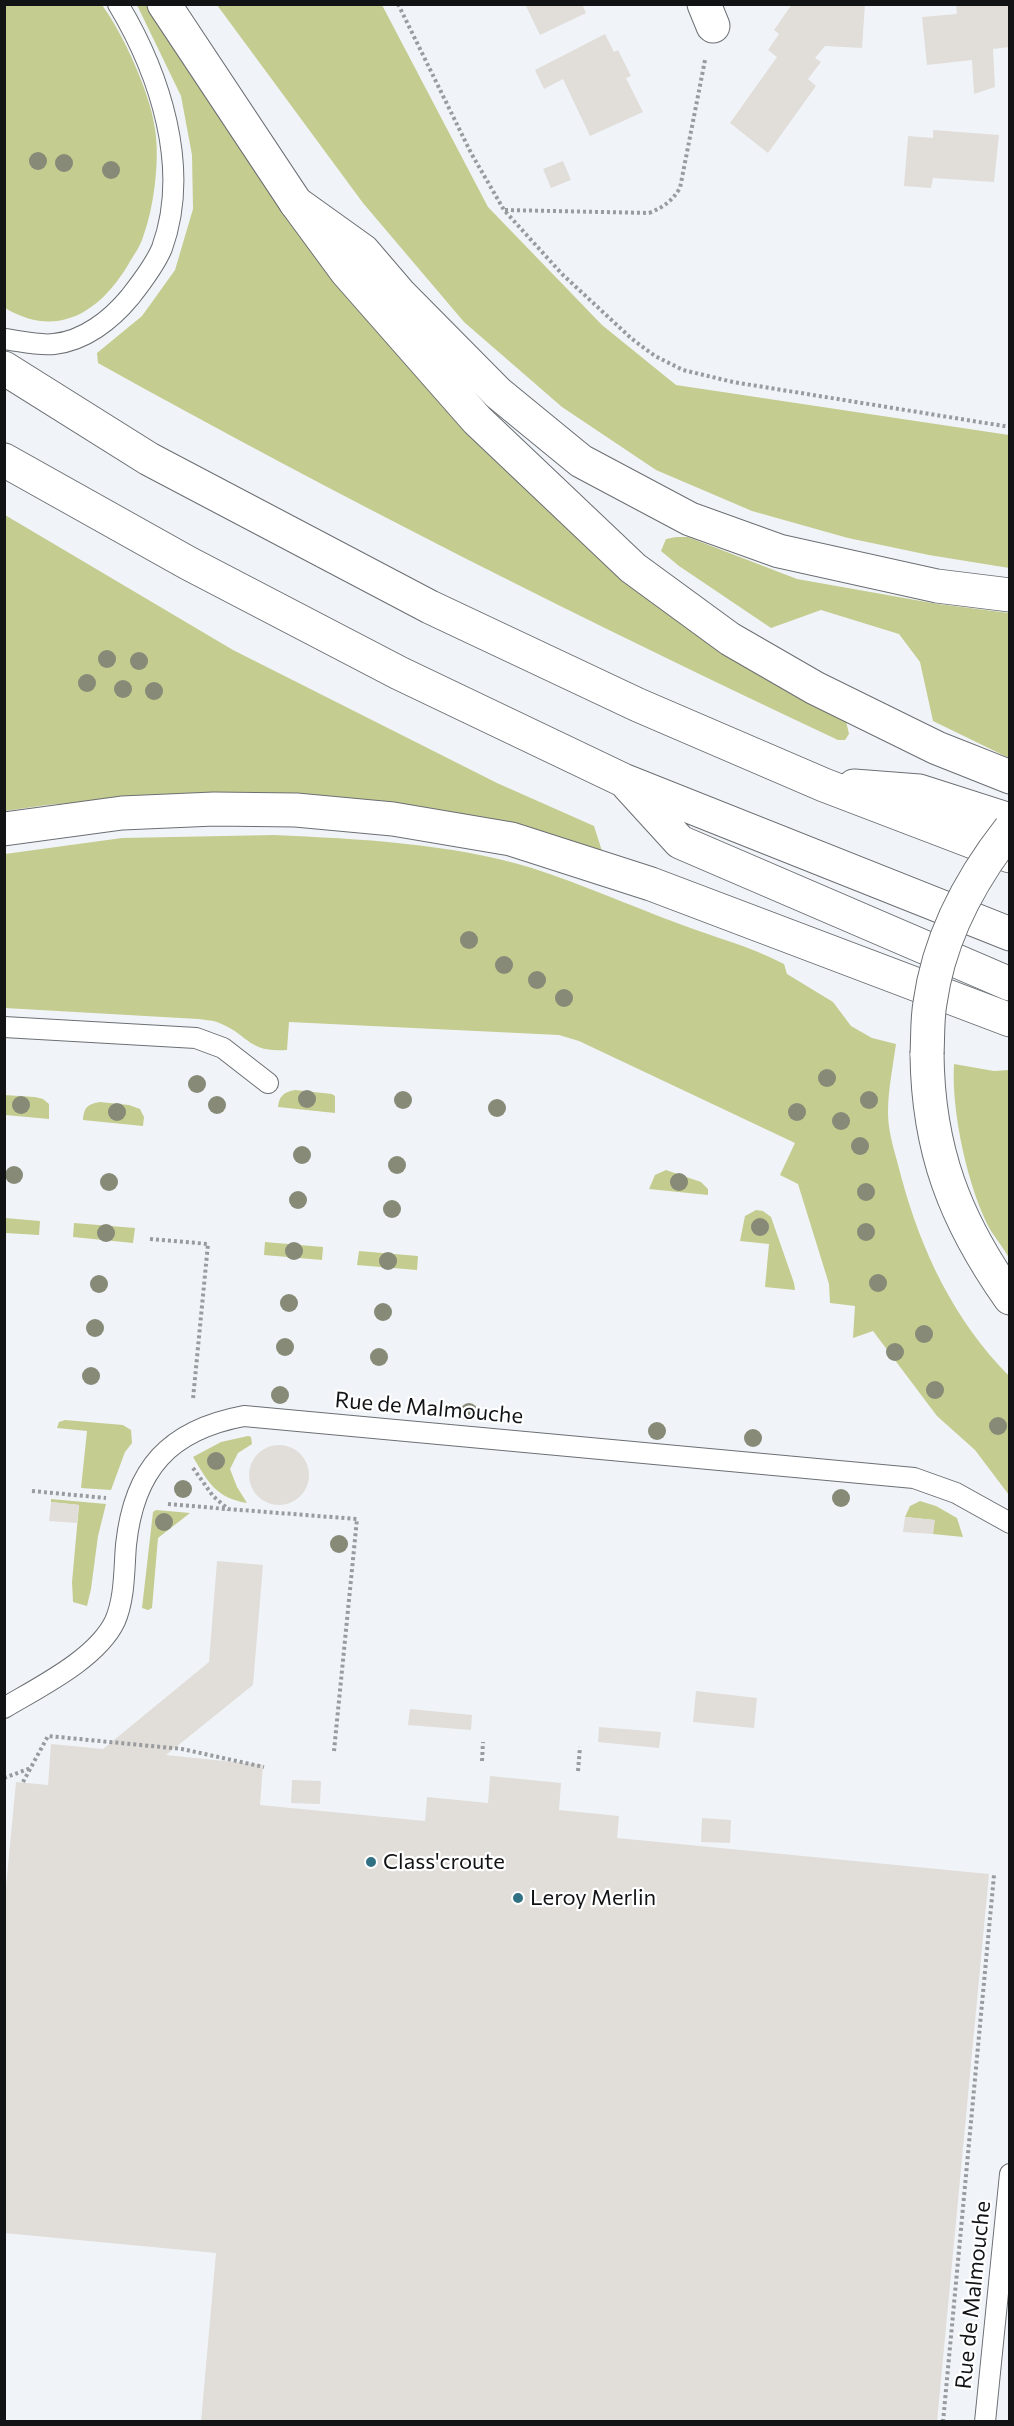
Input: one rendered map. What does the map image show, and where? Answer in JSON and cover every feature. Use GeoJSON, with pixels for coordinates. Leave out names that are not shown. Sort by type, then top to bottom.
{"type":"FeatureCollection","features":[{"type":"Feature","properties":{"kind":"main road"},"geometry":{"type":"LineString","coordinates":[[164,4],[296,203],[345,271],[477,420],[633,568],[730,639],[815,688],[937,748],[1010,777]]}},
{"type":"Feature","properties":{"kind":"main road"},"geometry":{"type":"LineString","coordinates":[[296,203],[363,251],[399,293],[498,393],[581,461],[690,519],[779,550],[938,586],[1010,595]]}},
{"type":"Feature","properties":{"kind":"main road"},"geometry":{"type":"LineString","coordinates":[[4,368],[149,459],[430,607],[639,705],[824,784],[1010,856]]}},
{"type":"Feature","properties":{"kind":"main road"},"geometry":{"type":"LineString","coordinates":[[4,460],[188,563],[389,668],[623,780],[1010,934]]}},
{"type":"Feature","properties":{"kind":"main road"},"geometry":{"type":"LineString","coordinates":[[623,780],[680,842],[1010,984]]}},
{"type":"Feature","properties":{"kind":"main road"},"geometry":{"type":"LineString","coordinates":[[824,784],[919,790],[1010,820]]}},
{"type":"Feature","properties":{"kind":"main road"},"geometry":{"type":"LineString","coordinates":[[4,829],[122,813],[214,809],[296,810],[393,819],[511,839],[651,884],[1010,1020]]}},
{"type":"Feature","properties":{"kind":"main road"},"geometry":{"type":"LineString","coordinates":[[1010,829],[988,856],[967,891],[950,928],[938,966],[930,1004],[927,1054],[927,1084],[944,1171],[960,1216],[982,1258],[1010,1298]]}},
{"type":"Feature","properties":{"kind":"lane"},"geometry":{"type":"LineString","coordinates":[[4,339],[54,344],[88,334],[121,308],[141,283],[162,249],[170,213],[173,173],[164,106],[131,26],[118,4]]}},
{"type":"Feature","properties":{"kind":"lane"},"geometry":{"type":"LineString","coordinates":[[4,1026],[196,1038],[223,1048],[268,1083]]}},
{"type":"Feature","properties":{"kind":"lane","name":"Rue de Malmouche"},"geometry":{"type":"LineString","coordinates":[[4,1708],[68,1669],[103,1639],[115,1621],[121,1598],[130,1520],[141,1482],[159,1455],[190,1432],[227,1419],[259,1416],[914,1478],[936,1484],[1010,1523]]}},
{"type":"Feature","properties":{"kind":"lane","name":"Rue de Malmouche"},"geometry":{"type":"LineString","coordinates":[[985,2421],[1010,2174]]}},
{"type":"Feature","properties":{"kind":"path"},"geometry":{"type":"LineString","coordinates":[[398,4],[471,153],[504,210],[562,274],[632,339],[655,356],[683,370],[733,381],[1010,427]]}},
{"type":"Feature","properties":{"kind":"path"},"geometry":{"type":"LineString","coordinates":[[504,210],[649,213],[672,201],[680,188],[708,15]]}},
{"type":"Feature","properties":{"kind":"path"},"geometry":{"type":"LineString","coordinates":[[150,1239],[208,1244],[187,1453],[192,1466],[213,1496],[228,1509],[357,1519],[334,1751]]}},
{"type":"Feature","properties":{"kind":"path"},"geometry":{"type":"LineString","coordinates":[[23,1782],[48,1736],[182,1749],[264,1767]]}},
{"type":"Feature","properties":{"kind":"path"},"geometry":{"type":"LineString","coordinates":[[482,1761],[483,1742]]}},
{"type":"Feature","properties":{"kind":"path"},"geometry":{"type":"LineString","coordinates":[[578,1771],[580,1746]]}},
{"type":"Feature","properties":{"kind":"path"},"geometry":{"type":"LineString","coordinates":[[4,1778],[31,1768]]}},
{"type":"Feature","properties":{"kind":"path"},"geometry":{"type":"LineString","coordinates":[[943,2421],[994,1875]]}},
{"type":"Feature","properties":{"kind":"green space"},"geometry":{"type":"Polygon","coordinates":[[[5,4],[102,5],[119,31],[135,65],[148,99],[155,129],[157,155],[155,184],[147,225],[140,244],[117,282],[104,296],[90,308],[59,321],[42,321],[24,317],[5,308],[5,4]]]}},
{"type":"Feature","properties":{"kind":"green space"},"geometry":{"type":"Polygon","coordinates":[[[137,5],[149,5],[304,233],[399,357],[550,512],[712,643],[846,721],[849,734],[845,740],[838,740],[744,695],[465,558],[280,462],[98,363],[97,353],[142,316],[175,270],[193,209],[192,155],[181,96],[137,5]]]}},
{"type":"Feature","properties":{"kind":"green space"},"geometry":{"type":"Polygon","coordinates":[[[217,5],[382,5],[488,207],[602,325],[676,385],[1009,435],[1009,568],[929,555],[848,538],[752,511],[656,470],[562,407],[464,322],[363,203],[217,5]]]}},
{"type":"Feature","properties":{"kind":"green space"},"geometry":{"type":"Polygon","coordinates":[[[5,515],[233,650],[497,783],[594,826],[602,851],[328,799],[182,794],[47,805],[5,811],[5,515]]]}},
{"type":"Feature","properties":{"kind":"green space"},"geometry":{"type":"Polygon","coordinates":[[[688,537],[797,579],[938,604],[1009,613],[1009,758],[933,721],[920,662],[899,634],[821,610],[771,628],[679,566],[661,551],[666,539],[688,537]]]}},
{"type":"Feature","properties":{"kind":"green space"},"geometry":{"type":"Polygon","coordinates":[[[274,835],[372,841],[437,848],[532,868],[745,947],[784,964],[787,974],[833,1002],[851,1026],[872,1038],[896,1044],[888,1121],[909,1204],[929,1257],[956,1308],[989,1354],[1009,1376],[1009,1495],[975,1450],[937,1416],[873,1331],[853,1338],[855,1306],[830,1303],[829,1284],[798,1184],[780,1175],[795,1143],[579,1041],[559,1035],[289,1022],[287,1050],[274,1050],[256,1046],[228,1027],[210,1020],[5,1008],[5,854],[122,838],[274,835]]]}},
{"type":"Feature","properties":{"kind":"green space"},"geometry":{"type":"Polygon","coordinates":[[[954,1064],[994,1071],[1009,1070],[1009,1258],[991,1231],[968,1173],[955,1104],[954,1064]]]}},
{"type":"Feature","properties":{"kind":"green space"},"geometry":{"type":"Polygon","coordinates":[[[295,1090],[332,1094],[335,1096],[335,1113],[278,1107],[283,1095],[295,1090]]]}},
{"type":"Feature","properties":{"kind":"green space"},"geometry":{"type":"Polygon","coordinates":[[[4,1095],[43,1099],[49,1104],[49,1119],[5,1115],[4,1095]]]}},
{"type":"Feature","properties":{"kind":"green space"},"geometry":{"type":"Polygon","coordinates":[[[100,1102],[129,1105],[140,1109],[144,1117],[143,1126],[83,1120],[87,1107],[100,1102]]]}},
{"type":"Feature","properties":{"kind":"green space"},"geometry":{"type":"Polygon","coordinates":[[[666,1170],[701,1182],[708,1189],[708,1195],[649,1189],[655,1175],[666,1170]]]}},
{"type":"Feature","properties":{"kind":"green space"},"geometry":{"type":"Polygon","coordinates":[[[756,1210],[763,1211],[771,1217],[795,1290],[765,1287],[769,1244],[740,1241],[745,1216],[756,1210]]]}},
{"type":"Feature","properties":{"kind":"green space"},"geometry":{"type":"Polygon","coordinates":[[[5,1218],[40,1221],[39,1235],[5,1233],[5,1218]]]}},
{"type":"Feature","properties":{"kind":"green space"},"geometry":{"type":"Polygon","coordinates":[[[74,1223],[135,1228],[133,1243],[73,1237],[74,1223]]]}},
{"type":"Feature","properties":{"kind":"green space"},"geometry":{"type":"Polygon","coordinates":[[[265,1242],[323,1247],[322,1260],[264,1255],[265,1242]]]}},
{"type":"Feature","properties":{"kind":"green space"},"geometry":{"type":"Polygon","coordinates":[[[359,1251],[418,1256],[417,1270],[357,1265],[359,1251]]]}},
{"type":"Feature","properties":{"kind":"green space"},"geometry":{"type":"Polygon","coordinates":[[[65,1420],[123,1425],[131,1430],[132,1443],[125,1452],[111,1490],[81,1488],[87,1431],[57,1428],[59,1422],[65,1420]]]}},
{"type":"Feature","properties":{"kind":"green space"},"geometry":{"type":"Polygon","coordinates":[[[251,1437],[252,1444],[238,1453],[230,1469],[247,1503],[236,1501],[214,1488],[193,1457],[221,1442],[251,1437]]]}},
{"type":"Feature","properties":{"kind":"green space"},"geometry":{"type":"Polygon","coordinates":[[[51,1499],[106,1504],[98,1536],[87,1606],[73,1602],[72,1582],[79,1505],[51,1502],[51,1499]]]}},
{"type":"Feature","properties":{"kind":"green space"},"geometry":{"type":"Polygon","coordinates":[[[920,1501],[936,1506],[957,1518],[963,1537],[933,1534],[934,1520],[905,1517],[910,1506],[920,1501]]]}},
{"type":"Feature","properties":{"kind":"green space"},"geometry":{"type":"Polygon","coordinates":[[[156,1510],[190,1513],[158,1538],[152,1608],[148,1610],[142,1608],[153,1512],[156,1510]]]}},
{"type":"Feature","properties":{"kind":"building"},"geometry":{"type":"Polygon","coordinates":[[[525,4],[582,4],[586,13],[540,35],[525,4]]]}},
{"type":"Feature","properties":{"kind":"building"},"geometry":{"type":"Polygon","coordinates":[[[792,4],[865,4],[862,48],[825,46],[815,58],[821,62],[808,79],[816,86],[768,153],[730,123],[777,57],[768,50],[779,34],[774,30],[792,4]]]}},
{"type":"Feature","properties":{"kind":"building"},"geometry":{"type":"Polygon","coordinates":[[[956,4],[1010,4],[1010,47],[993,49],[995,87],[974,94],[972,60],[927,65],[922,17],[957,14],[956,4]]]}},
{"type":"Feature","properties":{"kind":"building"},"geometry":{"type":"Polygon","coordinates":[[[605,34],[614,52],[618,50],[631,76],[626,78],[643,112],[590,136],[563,79],[544,89],[535,70],[605,34]]]}},
{"type":"Feature","properties":{"kind":"building"},"geometry":{"type":"Polygon","coordinates":[[[933,130],[999,135],[994,182],[933,178],[931,188],[904,186],[908,136],[933,138],[933,130]]]}},
{"type":"Feature","properties":{"kind":"building"},"geometry":{"type":"Polygon","coordinates":[[[563,161],[571,180],[551,188],[543,169],[563,161]]]}},
{"type":"Feature","properties":{"kind":"building"},"geometry":{"type":"Polygon","coordinates":[[[279,1445],[296,1450],[304,1458],[309,1475],[304,1492],[296,1500],[279,1505],[262,1500],[254,1492],[249,1475],[254,1458],[262,1450],[279,1445]]]}},
{"type":"Feature","properties":{"kind":"building"},"geometry":{"type":"Polygon","coordinates":[[[51,1502],[79,1505],[77,1523],[49,1521],[51,1502]]]}},
{"type":"Feature","properties":{"kind":"building"},"geometry":{"type":"Polygon","coordinates":[[[905,1517],[935,1520],[933,1534],[903,1532],[905,1517]]]}},
{"type":"Feature","properties":{"kind":"building"},"geometry":{"type":"Polygon","coordinates":[[[217,1561],[263,1565],[253,1685],[166,1755],[263,1765],[260,1805],[425,1821],[427,1797],[488,1803],[490,1776],[561,1783],[559,1810],[619,1816],[617,1838],[989,1874],[937,2422],[201,2422],[216,2253],[4,2233],[4,1908],[16,1782],[48,1785],[51,1744],[103,1749],[209,1662],[217,1561]]]}},
{"type":"Feature","properties":{"kind":"building"},"geometry":{"type":"Polygon","coordinates":[[[696,1691],[757,1698],[754,1728],[693,1722],[696,1691]]]}},
{"type":"Feature","properties":{"kind":"building"},"geometry":{"type":"Polygon","coordinates":[[[410,1709],[472,1715],[471,1730],[408,1725],[410,1709]]]}},
{"type":"Feature","properties":{"kind":"building"},"geometry":{"type":"Polygon","coordinates":[[[599,1727],[661,1732],[659,1748],[598,1742],[599,1727]]]}},
{"type":"Feature","properties":{"kind":"building"},"geometry":{"type":"Polygon","coordinates":[[[292,1780],[321,1781],[320,1804],[291,1803],[292,1780]]]}},
{"type":"Feature","properties":{"kind":"building"},"geometry":{"type":"Polygon","coordinates":[[[702,1818],[731,1820],[730,1843],[701,1842],[702,1818]]]}},
{"type":"Feature","properties":{"kind":"place","name":"Class'croute"},"geometry":{"type":"Point","coordinates":[371,1862]}},
{"type":"Feature","properties":{"kind":"place","name":"Leroy Merlin"},"geometry":{"type":"Point","coordinates":[518,1898]}}]}
